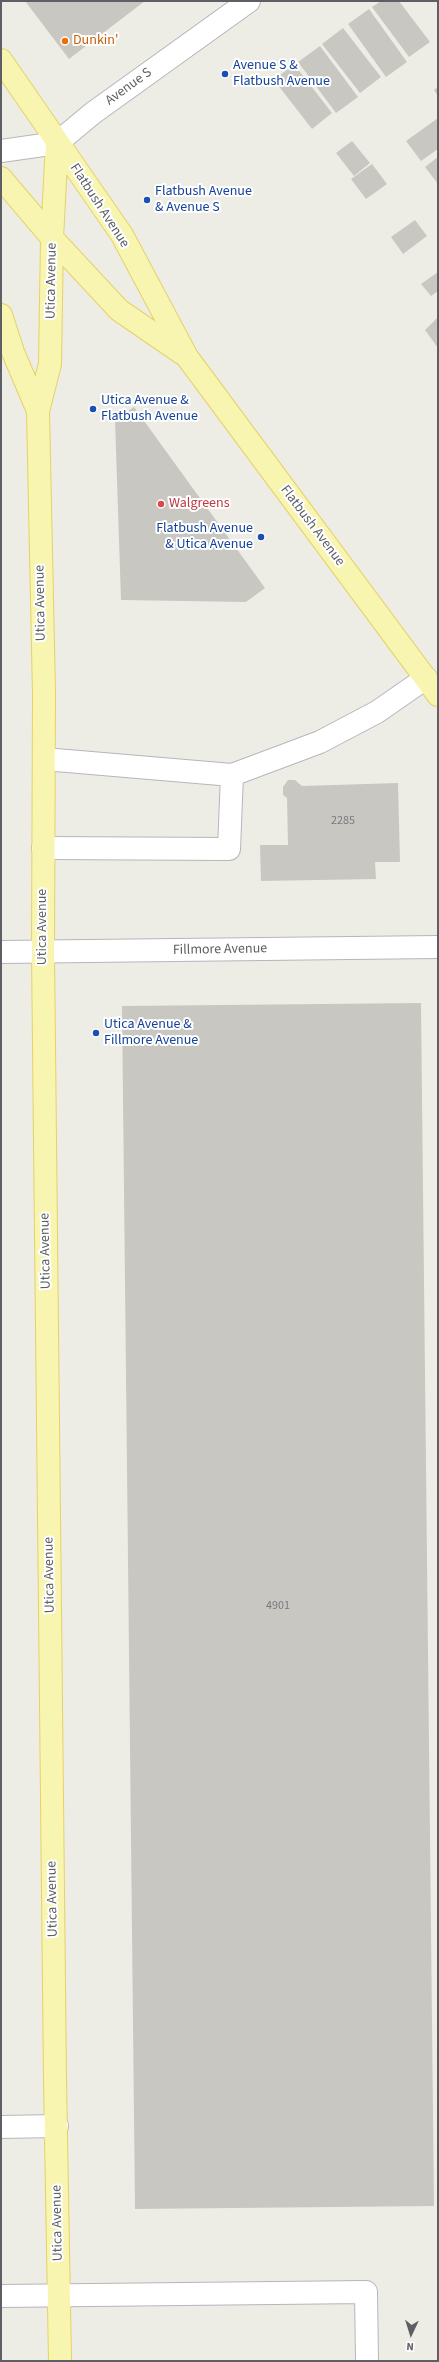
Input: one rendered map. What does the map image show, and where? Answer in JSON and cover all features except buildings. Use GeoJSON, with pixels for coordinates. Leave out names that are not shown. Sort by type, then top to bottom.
{"type":"FeatureCollection","features":[{"type":"Feature","properties":{"kind":"main road","name":"Flatbush Avenue"},"geometry":{"type":"LineString","coordinates":[[1,60],[122,235],[187,357],[432,687]]}},
{"type":"Feature","properties":{"kind":"main road","name":"Utica Avenue"},"geometry":{"type":"LineString","coordinates":[[57,143],[52,238],[50,364],[38,411],[44,759],[43,952],[60,2361]]}},
{"type":"Feature","properties":{"kind":"main road","name":"Flatbush Avenue"},"geometry":{"type":"LineString","coordinates":[[1,178],[52,238],[119,310],[187,357]]}},
{"type":"Feature","properties":{"kind":"main road"},"geometry":{"type":"LineString","coordinates":[[1,315],[13,352],[38,411]]}},
{"type":"Feature","properties":{"kind":"street","name":"Avenue S"},"geometry":{"type":"LineString","coordinates":[[57,143],[93,113],[249,1]]}},
{"type":"Feature","properties":{"kind":"street"},"geometry":{"type":"LineString","coordinates":[[1,151],[57,143]]}},
{"type":"Feature","properties":{"kind":"street"},"geometry":{"type":"LineString","coordinates":[[44,759],[232,775],[320,742],[376,712],[432,687]]}},
{"type":"Feature","properties":{"kind":"street"},"geometry":{"type":"LineString","coordinates":[[43,848],[229,849],[232,775]]}},
{"type":"Feature","properties":{"kind":"street","name":"Fillmore Avenue"},"geometry":{"type":"LineString","coordinates":[[1,952],[438,947]]}},
{"type":"Feature","properties":{"kind":"street"},"geometry":{"type":"LineString","coordinates":[[1,2127],[57,2126]]}},
{"type":"Feature","properties":{"kind":"street"},"geometry":{"type":"LineString","coordinates":[[1,2296],[366,2292],[367,2361]]}},
{"type":"Feature","properties":{"kind":"place","name":"Dunkin'"},"geometry":{"type":"Point","coordinates":[65,41]}},
{"type":"Feature","properties":{"kind":"place","name":"Avenue S & Flatbush Avenue"},"geometry":{"type":"Point","coordinates":[225,74]}},
{"type":"Feature","properties":{"kind":"place","name":"Flatbush Avenue & Avenue S"},"geometry":{"type":"Point","coordinates":[147,200]}},
{"type":"Feature","properties":{"kind":"place","name":"Utica Avenue & Flatbush Avenue"},"geometry":{"type":"Point","coordinates":[93,409]}},
{"type":"Feature","properties":{"kind":"place","name":"Walgreens"},"geometry":{"type":"Point","coordinates":[161,504]}},
{"type":"Feature","properties":{"kind":"place","name":"Flatbush Avenue & Utica Avenue"},"geometry":{"type":"Point","coordinates":[261,537]}},
{"type":"Feature","properties":{"kind":"place","name":"Utica Avenue & Fillmore Avenue"},"geometry":{"type":"Point","coordinates":[96,1033]}}]}
